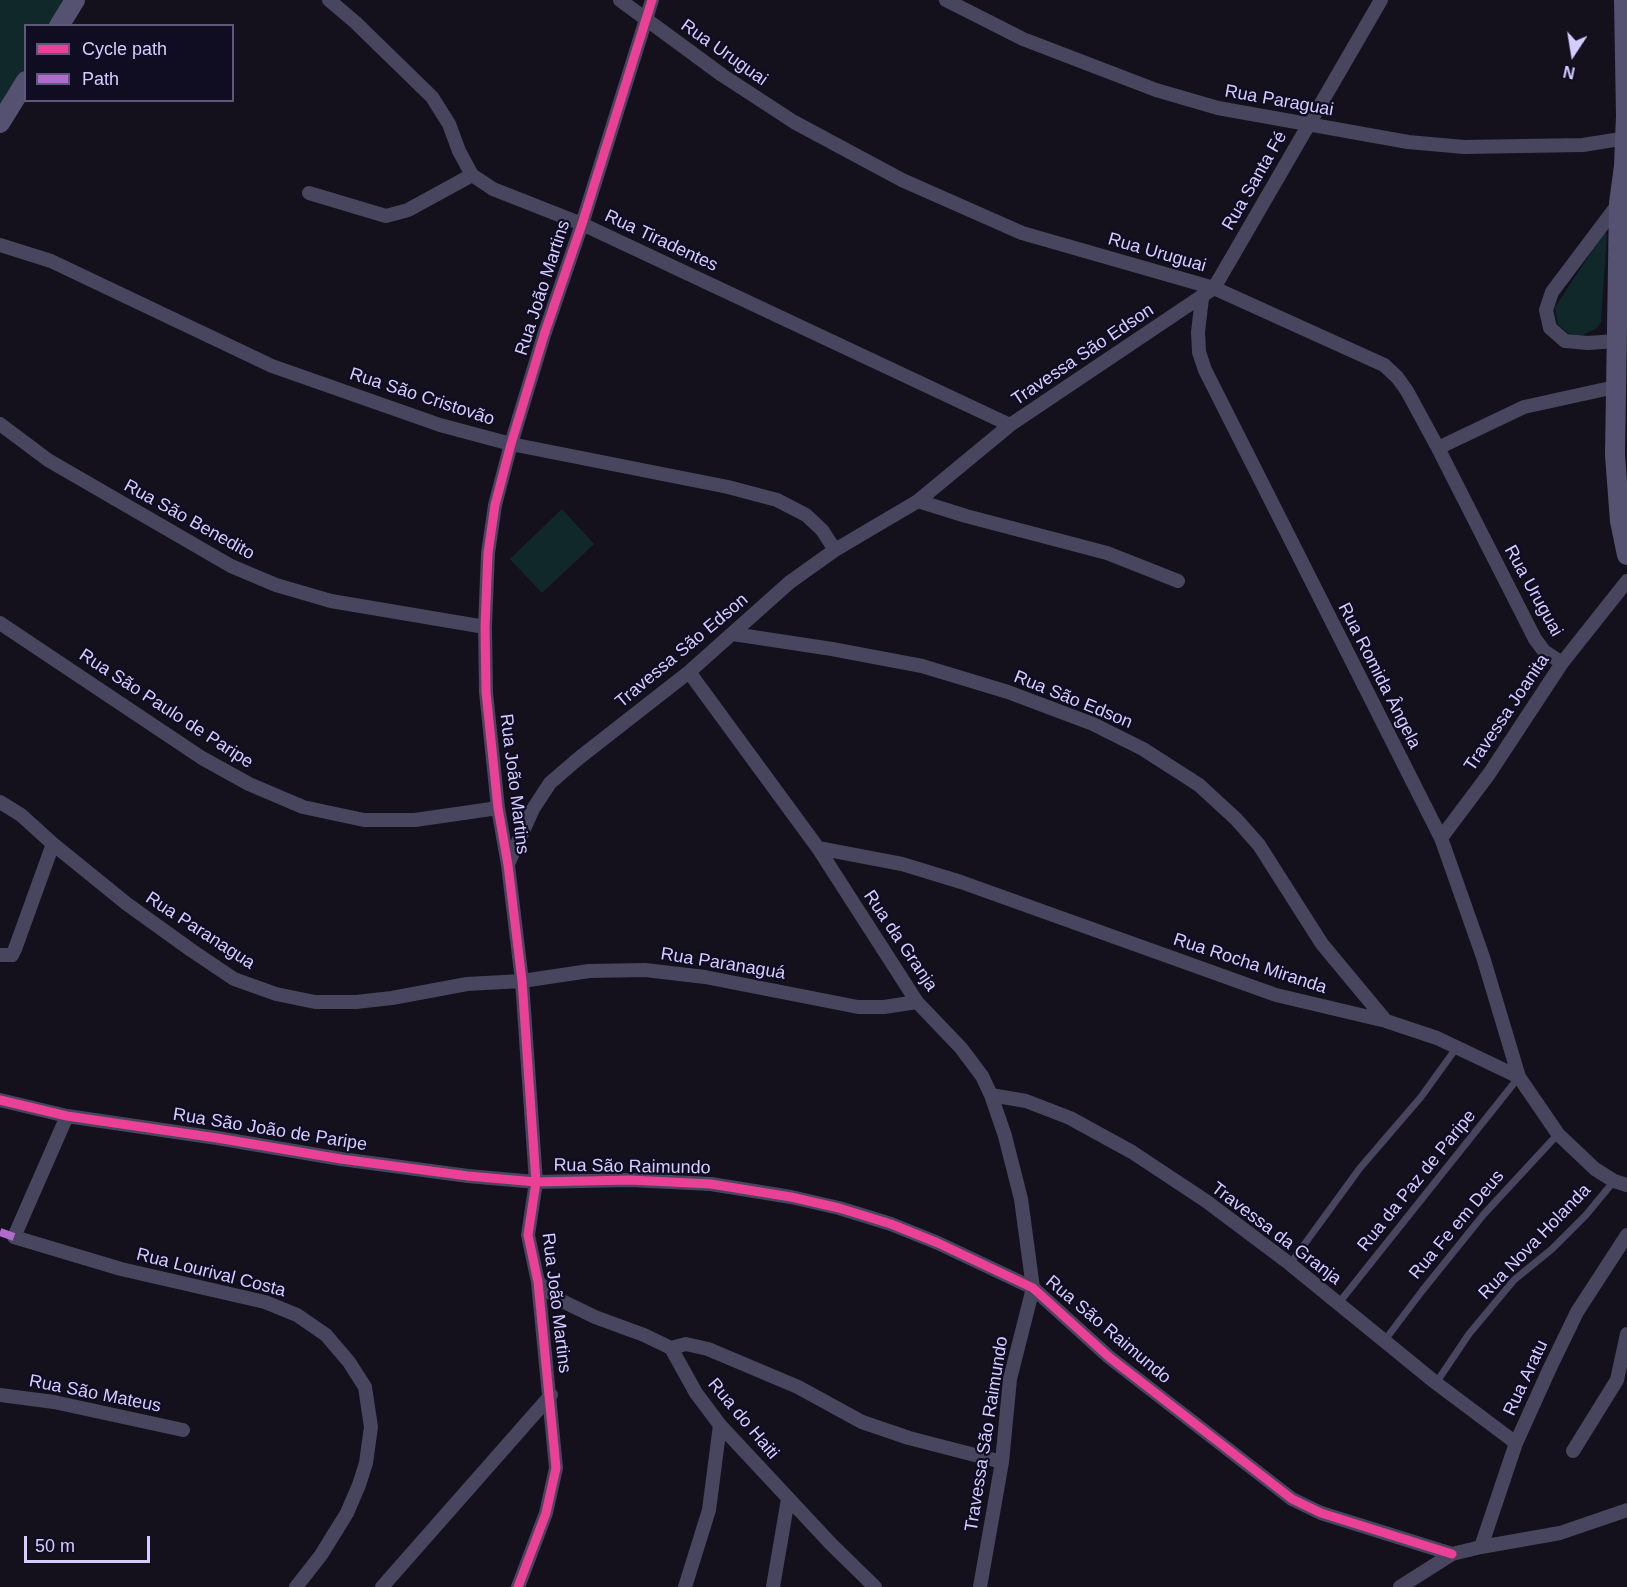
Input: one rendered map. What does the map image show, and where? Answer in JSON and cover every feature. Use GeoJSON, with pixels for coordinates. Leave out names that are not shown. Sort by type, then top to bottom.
{"type":"FeatureCollection","features":[{"type":"Feature","properties":{"kind":"main road"},"geometry":{"type":"LineString","coordinates":[[60,24],[75,0]]}},
{"type":"Feature","properties":{"kind":"main road"},"geometry":{"type":"LineString","coordinates":[[1624,0],[1626,167],[1620,203],[1615,455],[1620,521],[1627,555]]}},
{"type":"Feature","properties":{"kind":"main road"},"geometry":{"type":"LineString","coordinates":[[0,123],[24,84]]}},
{"type":"Feature","properties":{"kind":"street"},"geometry":{"type":"LineString","coordinates":[[309,193],[386,216],[408,210],[472,175],[459,151],[449,124],[432,97],[355,22],[329,0]]}},
{"type":"Feature","properties":{"kind":"street","name":"Rua Uruguai"},"geometry":{"type":"LineString","coordinates":[[620,0],[722,75],[794,122],[902,180],[1022,232],[1214,288],[1384,365],[1407,391],[1535,639],[1544,651],[1562,663]]}},
{"type":"Feature","properties":{"kind":"street","name":"Rua João Martins"},"geometry":{"type":"LineString","coordinates":[[518,1587],[546,1513],[556,1468],[551,1395],[538,1282],[528,1235],[536,1182],[522,981],[508,865],[498,808],[486,692],[485,627],[488,553],[495,505],[510,444],[652,0]]}},
{"type":"Feature","properties":{"kind":"street","name":"Rua Paraguai"},"geometry":{"type":"LineString","coordinates":[[946,0],[1023,39],[1156,90],[1218,108],[1408,142],[1464,147],[1583,146],[1626,139]]}},
{"type":"Feature","properties":{"kind":"street","name":"Rua Santa Fé"},"geometry":{"type":"LineString","coordinates":[[1214,288],[1382,0]]}},
{"type":"Feature","properties":{"kind":"street","name":"Rua Tiradentes"},"geometry":{"type":"LineString","coordinates":[[472,175],[493,189],[582,224],[1010,425]]}},
{"type":"Feature","properties":{"kind":"street"},"geometry":{"type":"LineString","coordinates":[[1616,341],[1588,343],[1565,341],[1550,328],[1546,310],[1552,292],[1620,203]]}},
{"type":"Feature","properties":{"kind":"street","name":"Rua São Cristovão"},"geometry":{"type":"LineString","coordinates":[[0,245],[51,261],[272,366],[440,425],[510,444],[728,487],[777,500],[806,515],[822,530],[835,550]]}},
{"type":"Feature","properties":{"kind":"street","name":"Travessa São Edson"},"geometry":{"type":"LineString","coordinates":[[508,865],[533,809],[550,783],[689,672],[790,582],[835,550],[918,501],[1010,425],[1214,288]]}},
{"type":"Feature","properties":{"kind":"street","name":"Rua Romida Ângela"},"geometry":{"type":"LineString","coordinates":[[1202,298],[1198,332],[1199,352],[1205,370],[1441,838],[1484,957],[1519,1077]]}},
{"type":"Feature","properties":{"kind":"street"},"geometry":{"type":"LineString","coordinates":[[1438,448],[1524,407],[1615,387]]}},
{"type":"Feature","properties":{"kind":"street","name":"Rua São Benedito"},"geometry":{"type":"LineString","coordinates":[[0,424],[48,460],[231,566],[276,585],[331,601],[485,627]]}},
{"type":"Feature","properties":{"kind":"street"},"geometry":{"type":"LineString","coordinates":[[918,501],[1107,553],[1178,581]]}},
{"type":"Feature","properties":{"kind":"street","name":"Travessa Joanita"},"geometry":{"type":"LineString","coordinates":[[1441,838],[1489,774],[1562,663],[1627,580]]}},
{"type":"Feature","properties":{"kind":"street","name":"Rua São Paulo de Paripe"},"geometry":{"type":"LineString","coordinates":[[0,623],[202,758],[249,784],[303,807],[364,820],[415,820],[498,808]]}},
{"type":"Feature","properties":{"kind":"street","name":"Rua São Edson"},"geometry":{"type":"LineString","coordinates":[[733,634],[922,666],[1008,692],[1093,724],[1143,749],[1198,785],[1236,819],[1259,845],[1322,944],[1386,1021]]}},
{"type":"Feature","properties":{"kind":"street","name":"Rua da Granja"},"geometry":{"type":"LineString","coordinates":[[689,672],[818,848],[917,1002],[961,1048],[982,1076],[1005,1136],[1021,1199],[1033,1288]]}},
{"type":"Feature","properties":{"kind":"street","name":"Rua Paranagua"},"geometry":{"type":"LineString","coordinates":[[0,802],[21,815],[127,904],[191,950],[234,979],[276,994],[315,1002],[357,1002],[467,984],[522,981]]}},
{"type":"Feature","properties":{"kind":"street"},"geometry":{"type":"LineString","coordinates":[[0,955],[12,955],[15,949],[53,844]]}},
{"type":"Feature","properties":{"kind":"street","name":"Rua Rocha Miranda"},"geometry":{"type":"LineString","coordinates":[[818,848],[912,867],[961,882],[1276,995],[1386,1021],[1457,1047],[1519,1077],[1558,1134],[1595,1169],[1621,1183]]}},
{"type":"Feature","properties":{"kind":"street","name":"Rua Paranaguá"},"geometry":{"type":"LineString","coordinates":[[522,981],[589,971],[645,970],[705,977],[858,1007],[884,1007],[917,1002]]}},
{"type":"Feature","properties":{"kind":"street","name":"Travessa da Granja"},"geometry":{"type":"LineString","coordinates":[[991,1095],[1026,1101],[1070,1118],[1132,1152],[1206,1201],[1290,1264],[1436,1383],[1516,1443]]}},
{"type":"Feature","properties":{"kind":"street","name":"Rua São João de Paripe"},"geometry":{"type":"LineString","coordinates":[[0,1100],[67,1116],[341,1159],[468,1176],[536,1182]]}},
{"type":"Feature","properties":{"kind":"street","name":"Rua Lourival Costa"},"geometry":{"type":"LineString","coordinates":[[67,1116],[15,1237],[121,1269],[265,1302],[297,1315],[326,1335],[349,1362],[365,1387],[371,1427],[366,1463],[359,1485],[347,1513],[321,1556],[296,1587]]}},
{"type":"Feature","properties":{"kind":"street","name":"Rua São Raimundo"},"geometry":{"type":"LineString","coordinates":[[536,1182],[630,1180],[711,1184],[791,1197],[838,1208],[891,1224],[938,1242],[1033,1288],[1109,1358],[1292,1499],[1321,1513],[1452,1554]]}},
{"type":"Feature","properties":{"kind":"street","name":"Rua Aratu"},"geometry":{"type":"LineString","coordinates":[[1481,1546],[1516,1443],[1578,1312],[1627,1235]]}},
{"type":"Feature","properties":{"kind":"street"},"geometry":{"type":"LineString","coordinates":[[538,1282],[558,1299],[671,1348],[686,1344],[708,1348],[798,1387],[862,1422],[909,1438],[1002,1462]]}},
{"type":"Feature","properties":{"kind":"street","name":"Travessa São Raimundo"},"geometry":{"type":"LineString","coordinates":[[981,1587],[1002,1462],[1011,1379],[1033,1288]]}},
{"type":"Feature","properties":{"kind":"street"},"geometry":{"type":"LineString","coordinates":[[1573,1451],[1617,1380],[1627,1334]]}},
{"type":"Feature","properties":{"kind":"street","name":"Rua do Haiti"},"geometry":{"type":"LineString","coordinates":[[671,1348],[696,1393],[720,1425],[875,1587]]}},
{"type":"Feature","properties":{"kind":"street","name":"Rua São Mateus"},"geometry":{"type":"LineString","coordinates":[[0,1395],[54,1402],[183,1430]]}},
{"type":"Feature","properties":{"kind":"street"},"geometry":{"type":"LineString","coordinates":[[382,1587],[551,1395]]}},
{"type":"Feature","properties":{"kind":"street"},"geometry":{"type":"LineString","coordinates":[[685,1587],[709,1510],[720,1425]]}},
{"type":"Feature","properties":{"kind":"street"},"geometry":{"type":"LineString","coordinates":[[773,1587],[788,1498]]}},
{"type":"Feature","properties":{"kind":"street"},"geometry":{"type":"LineString","coordinates":[[1400,1587],[1452,1554],[1481,1546],[1560,1533],[1627,1510]]}},
{"type":"Feature","properties":{"kind":"lane"},"geometry":{"type":"LineString","coordinates":[[1290,1264],[1360,1168],[1421,1098],[1457,1047]]}},
{"type":"Feature","properties":{"kind":"lane","name":"Rua da Paz de Paripe"},"geometry":{"type":"LineString","coordinates":[[1338,1304],[1519,1077]]}},
{"type":"Feature","properties":{"kind":"lane","name":"Rua Fe em Deus"},"geometry":{"type":"LineString","coordinates":[[1385,1340],[1484,1214],[1558,1134]]}},
{"type":"Feature","properties":{"kind":"lane","name":"Rua Nova Holanda"},"geometry":{"type":"LineString","coordinates":[[1436,1383],[1469,1334],[1514,1280],[1552,1249],[1621,1183]]}},
{"type":"Feature","properties":{"kind":"green space"},"geometry":{"type":"Polygon","coordinates":[[[0,0],[71,0],[55,24],[24,24],[24,70],[0,106],[0,0]]]}},
{"type":"Feature","properties":{"kind":"green space"},"geometry":{"type":"Polygon","coordinates":[[[1604,233],[1607,234],[1601,322],[1597,328],[1581,336],[1568,333],[1558,325],[1555,307],[1604,233]]]}},
{"type":"Feature","properties":{"kind":"green space"},"geometry":{"type":"Polygon","coordinates":[[[562,509],[594,544],[542,593],[510,559],[562,509]]]}},
{"type":"Feature","properties":{"kind":"marked path"},"geometry":{"type":"LineString","coordinates":[[0,1232],[14,1237]]}},
{"type":"Feature","properties":{"kind":"cycle path"},"geometry":{"type":"LineString","coordinates":[[518,1587],[546,1513],[556,1468],[538,1282],[528,1235],[536,1182],[522,981],[508,865],[498,808],[486,692],[485,627],[488,553],[495,505],[511,444],[652,0]]}},
{"type":"Feature","properties":{"kind":"cycle path"},"geometry":{"type":"LineString","coordinates":[[0,1100],[67,1116],[341,1159],[468,1176],[536,1182],[630,1180],[711,1184],[791,1197],[839,1208],[891,1224],[938,1243],[1033,1288],[1109,1357],[1292,1499],[1321,1513],[1452,1554]]}}]}
